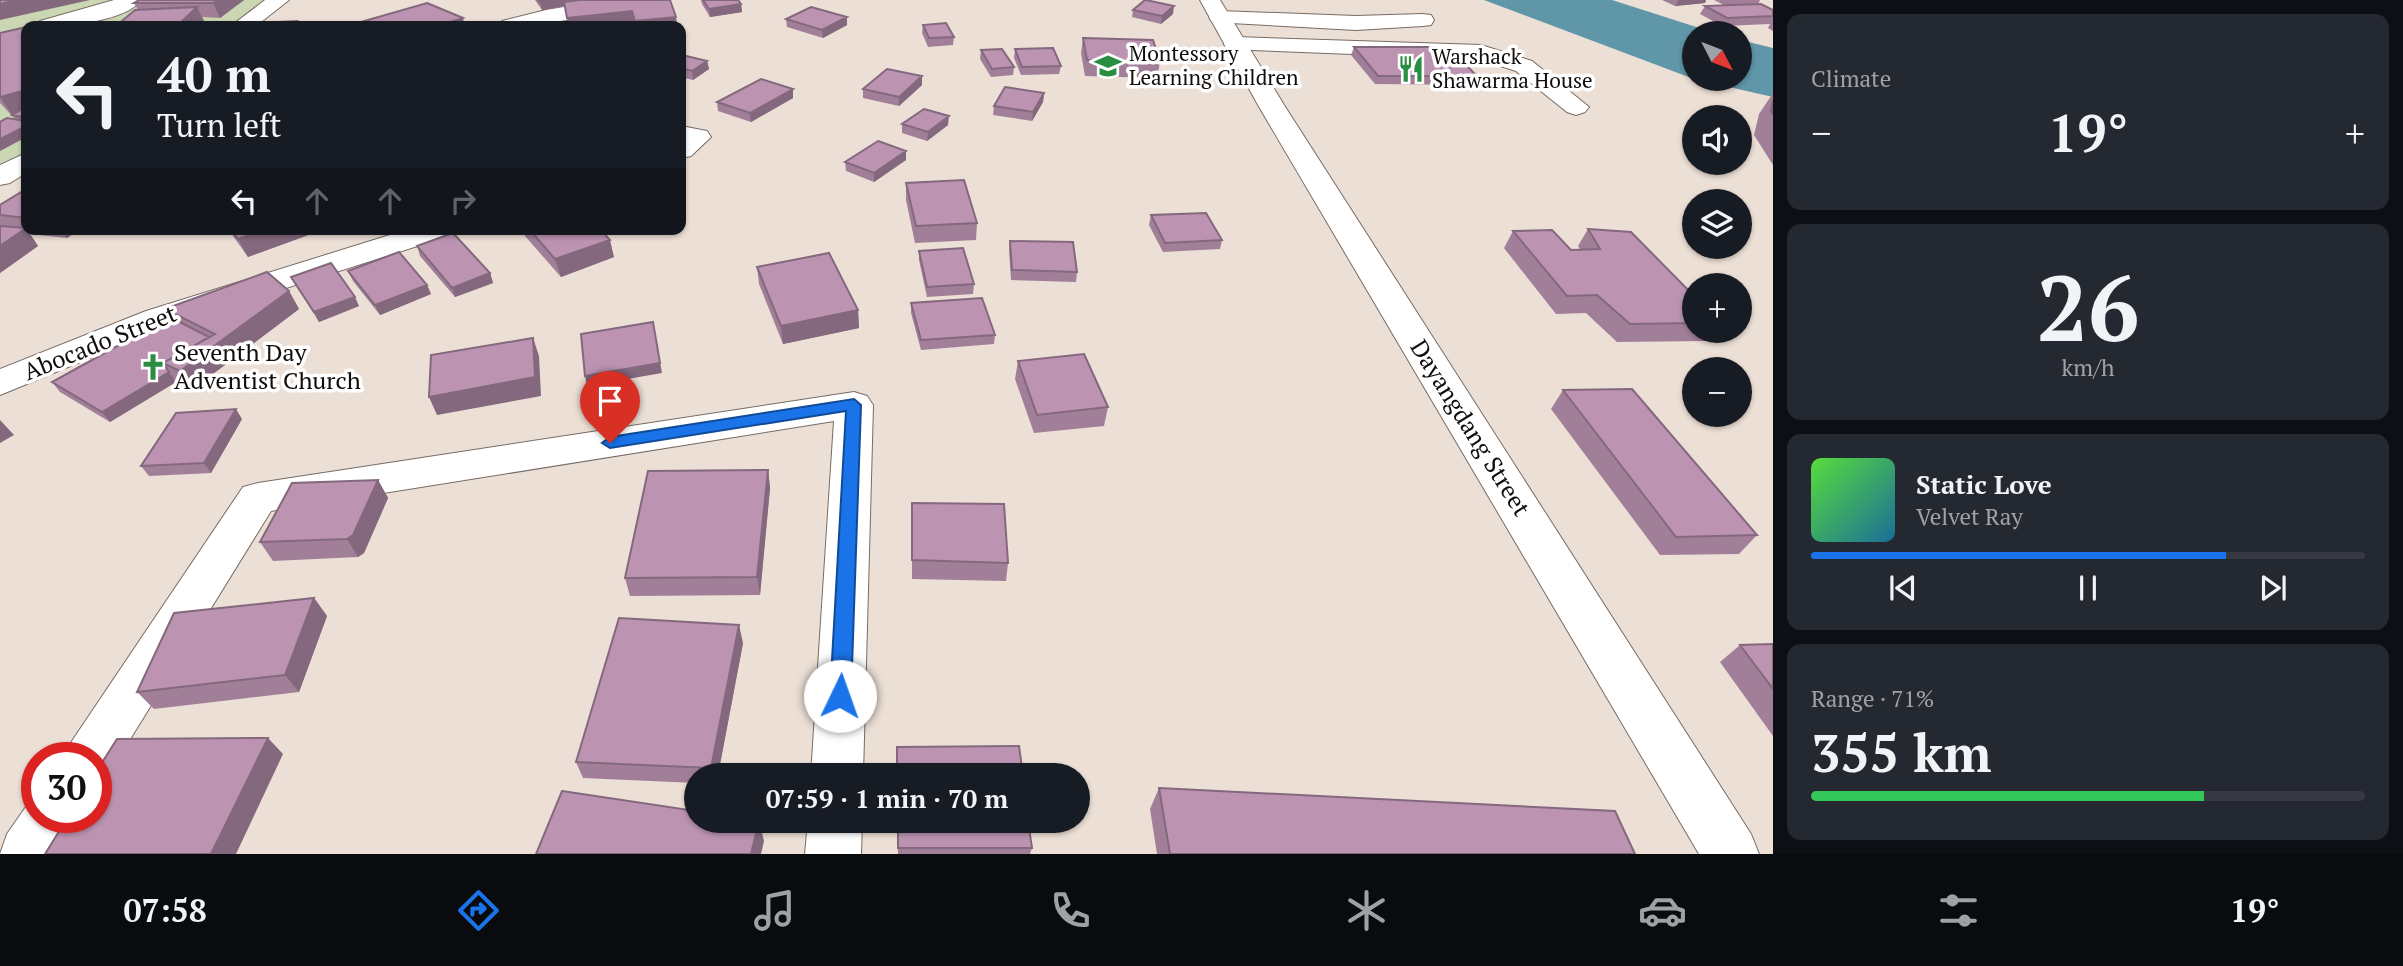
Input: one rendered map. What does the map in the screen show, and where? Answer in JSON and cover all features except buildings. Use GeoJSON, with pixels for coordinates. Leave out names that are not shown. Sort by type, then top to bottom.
{"type":"FeatureCollection","features":[{"type":"Feature","properties":{"kind":"street"},"geometry":{"type":"LineString","coordinates":[[67,21],[109,10],[131,0]]}},
{"type":"Feature","properties":{"kind":"street"},"geometry":{"type":"LineString","coordinates":[[250,21],[279,0]]}},
{"type":"Feature","properties":{"kind":"street"},"geometry":{"type":"LineString","coordinates":[[528,21],[644,0]]}},
{"type":"Feature","properties":{"kind":"street"},"geometry":{"type":"LineString","coordinates":[[1215,8],[1356,23],[1423,20]]}},
{"type":"Feature","properties":{"kind":"street","name":"Dayangdang Street"},"geometry":{"type":"LineString","coordinates":[[1215,8],[1234,44],[1731,854]]}},
{"type":"Feature","properties":{"kind":"street"},"geometry":{"type":"LineString","coordinates":[[1234,44],[1481,52],[1524,66],[1576,107]]}},
{"type":"Feature","properties":{"kind":"street"},"geometry":{"type":"LineString","coordinates":[[686,135],[698,137],[686,146]]}},
{"type":"Feature","properties":{"kind":"street"},"geometry":{"type":"LineString","coordinates":[[0,177],[21,164]]}},
{"type":"Feature","properties":{"kind":"street","name":"Abocado Street"},"geometry":{"type":"LineString","coordinates":[[0,383],[158,318],[422,235]]}},
{"type":"Feature","properties":{"kind":"street"},"geometry":{"type":"LineString","coordinates":[[100,742],[258,498],[854,405],[838,763]]}},
{"type":"Feature","properties":{"kind":"street"},"geometry":{"type":"LineString","coordinates":[[27,854],[41,833]]}},
{"type":"Feature","properties":{"kind":"street"},"geometry":{"type":"LineString","coordinates":[[833,854],[834,833]]}},
{"type":"Feature","properties":{"kind":"green space"},"geometry":{"type":"Polygon","coordinates":[[[0,0],[279,0],[249,21],[21,21],[21,162],[0,175],[0,0]]]}},
{"type":"Feature","properties":{"kind":"water"},"geometry":{"type":"Polygon","coordinates":[[[1484,0],[1612,0],[1682,22],[1682,74],[1484,0]]]}},
{"type":"Feature","properties":{"kind":"water"},"geometry":{"type":"Polygon","coordinates":[[[1752,43],[1773,48],[1773,97],[1747,91],[1752,91],[1752,43]]]}},
{"type":"Feature","properties":{"kind":"place","name":"Montessory Learning Children"},"geometry":{"type":"Point","coordinates":[1108,66]}},
{"type":"Feature","properties":{"kind":"place","name":"Warshack Shawarma House"},"geometry":{"type":"Point","coordinates":[1411,69]}},
{"type":"Feature","properties":{"kind":"place","name":"Seventh Day Adventist Church"},"geometry":{"type":"Point","coordinates":[153,367]}},
{"type":"Feature","properties":{"kind":"route"},"geometry":{"type":"LineString","coordinates":[[610,443],[854,405],[840,696]]}}]}
